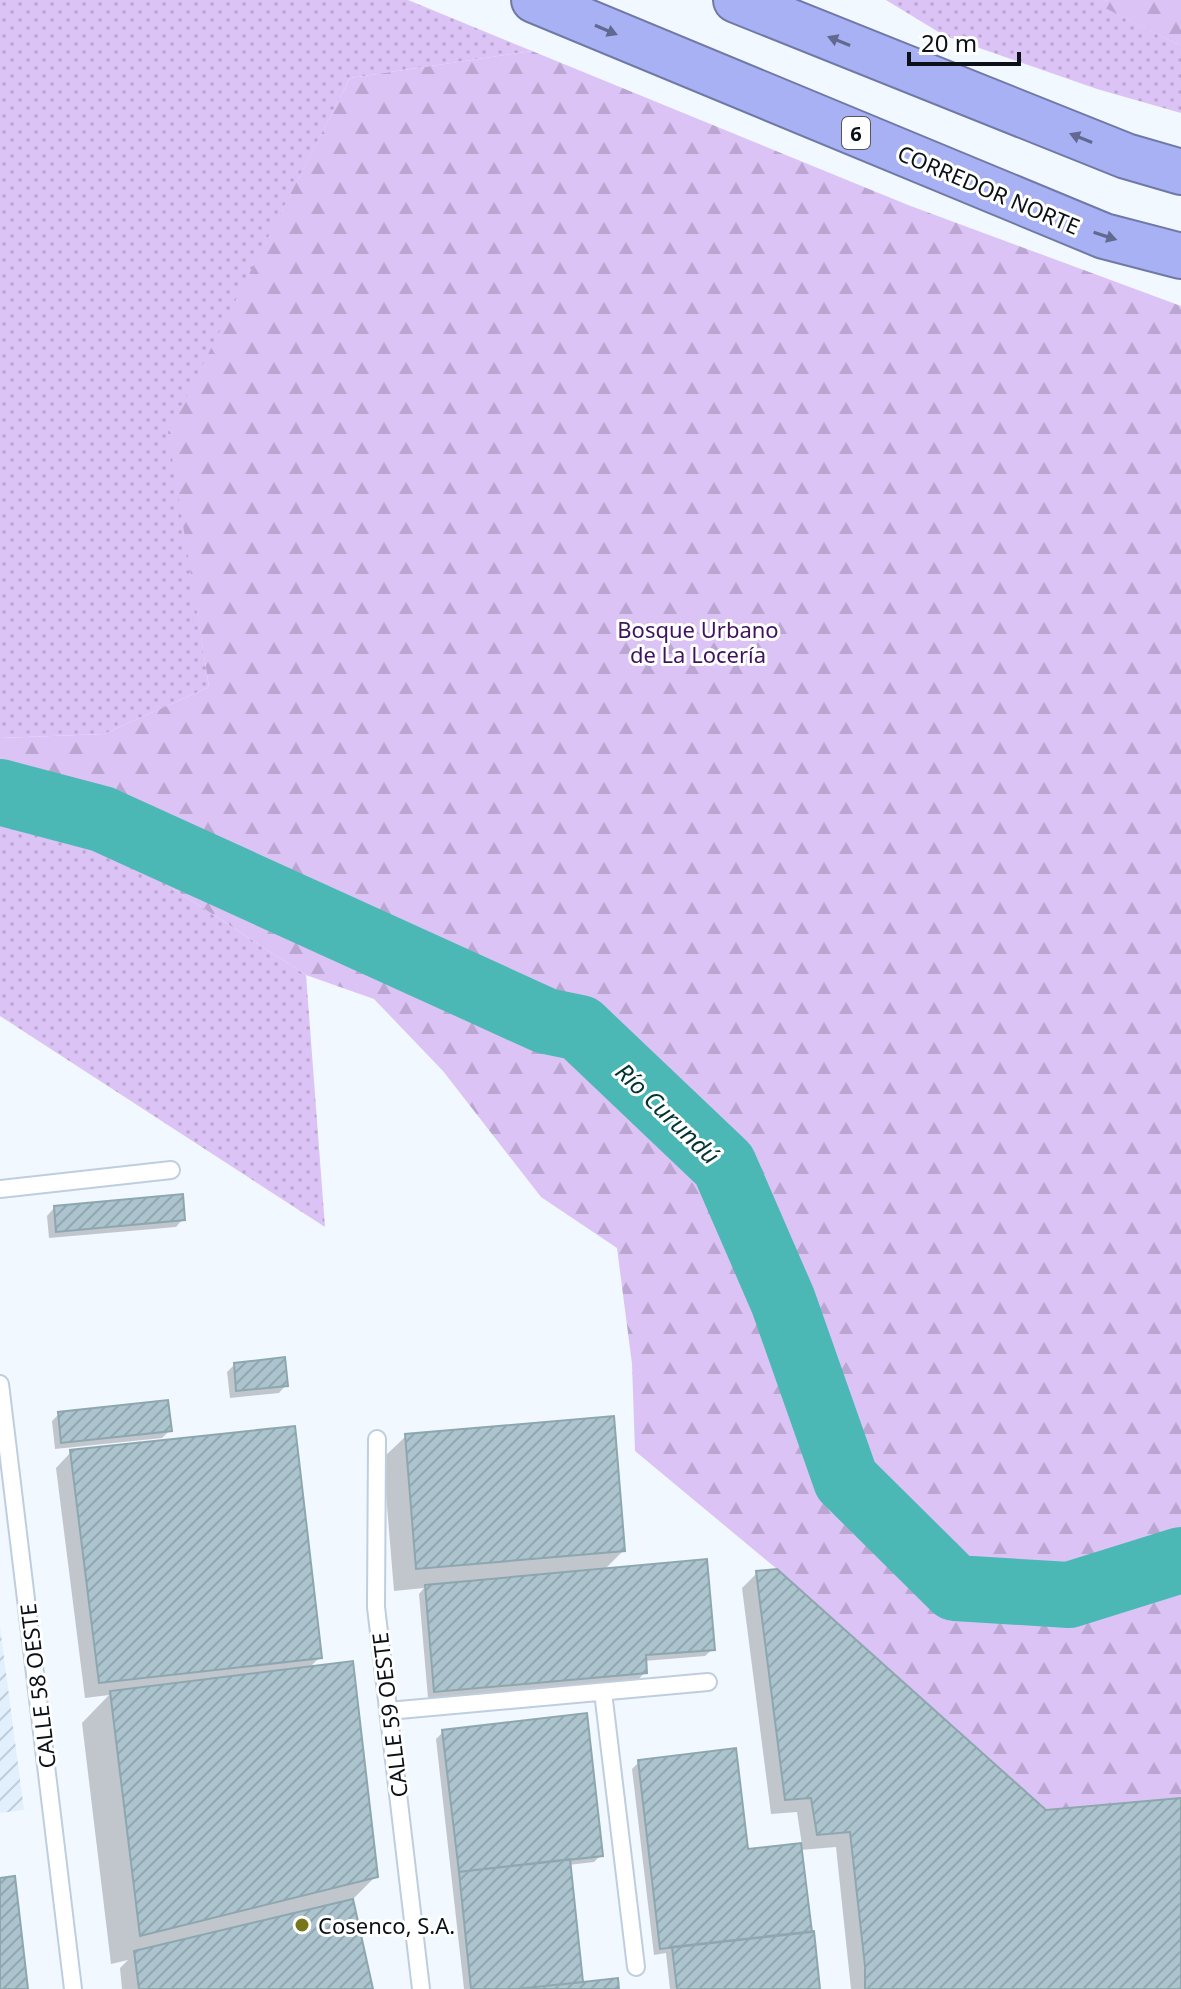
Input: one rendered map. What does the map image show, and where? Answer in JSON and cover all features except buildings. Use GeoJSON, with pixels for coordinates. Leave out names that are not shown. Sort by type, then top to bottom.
{"type":"FeatureCollection","features":[{"type":"Feature","properties":{"kind":"highway","name":"CORREDOR NORTE"},"geometry":{"type":"LineString","coordinates":[[534,0],[1104,236],[1181,256]]}},
{"type":"Feature","properties":{"kind":"highway"},"geometry":{"type":"LineString","coordinates":[[736,0],[1112,150],[1181,172]]}},
{"type":"Feature","properties":{"kind":"lane"},"geometry":{"type":"LineString","coordinates":[[0,1189],[171,1170]]}},
{"type":"Feature","properties":{"kind":"lane","name":"CALLE 58 OESTE"},"geometry":{"type":"LineString","coordinates":[[0,1384],[73,1989]]}},
{"type":"Feature","properties":{"kind":"lane","name":"CALLE 59 OESTE"},"geometry":{"type":"LineString","coordinates":[[377,1439],[376,1607],[421,1989]]}},
{"type":"Feature","properties":{"kind":"lane"},"geometry":{"type":"LineString","coordinates":[[388,1711],[708,1682]]}},
{"type":"Feature","properties":{"kind":"lane"},"geometry":{"type":"LineString","coordinates":[[603,1692],[636,1967]]}},
{"type":"Feature","properties":{"kind":"shaded area"},"geometry":{"type":"Polygon","coordinates":[[[0,1627],[24,1810],[0,1813],[0,1627]]]}},
{"type":"Feature","properties":{"kind":"green space"},"geometry":{"type":"Polygon","coordinates":[[[0,0],[408,0],[532,51],[350,78],[169,432],[209,687],[104,734],[0,738],[0,0]]]}},
{"type":"Feature","properties":{"kind":"green space"},"geometry":{"type":"Polygon","coordinates":[[[886,0],[1108,0],[1098,4],[1181,46],[1181,113],[1097,89],[945,36],[886,0]]]}},
{"type":"Feature","properties":{"kind":"green space"},"geometry":{"type":"Polygon","coordinates":[[[1108,0],[1181,0],[1181,46],[1097,4],[1108,0]]]}},
{"type":"Feature","properties":{"kind":"green space","name":"Bosque Urbano de La Locería"},"geometry":{"type":"Polygon","coordinates":[[[532,51],[908,205],[1181,306],[1181,1798],[1046,1810],[777,1569],[635,1451],[632,1364],[617,1248],[541,1197],[443,1071],[374,999],[306,975],[80,828],[0,824],[0,738],[104,734],[209,687],[168,432],[350,78],[532,51]]]}},
{"type":"Feature","properties":{"kind":"green space"},"geometry":{"type":"Polygon","coordinates":[[[0,824],[80,828],[306,975],[325,1227],[0,1016],[0,824]]]}},
{"type":"Feature","properties":{"kind":"waterway","name":"Río Curundú"},"geometry":{"type":"LineString","coordinates":[[0,792],[102,819],[546,1021],[580,1028],[724,1165],[783,1301],[846,1480],[955,1588],[1069,1595],[1181,1560]]}},
{"type":"Feature","properties":{"kind":"place","name":"Cosenco, S.A."},"geometry":{"type":"Point","coordinates":[302,1925]}}]}
